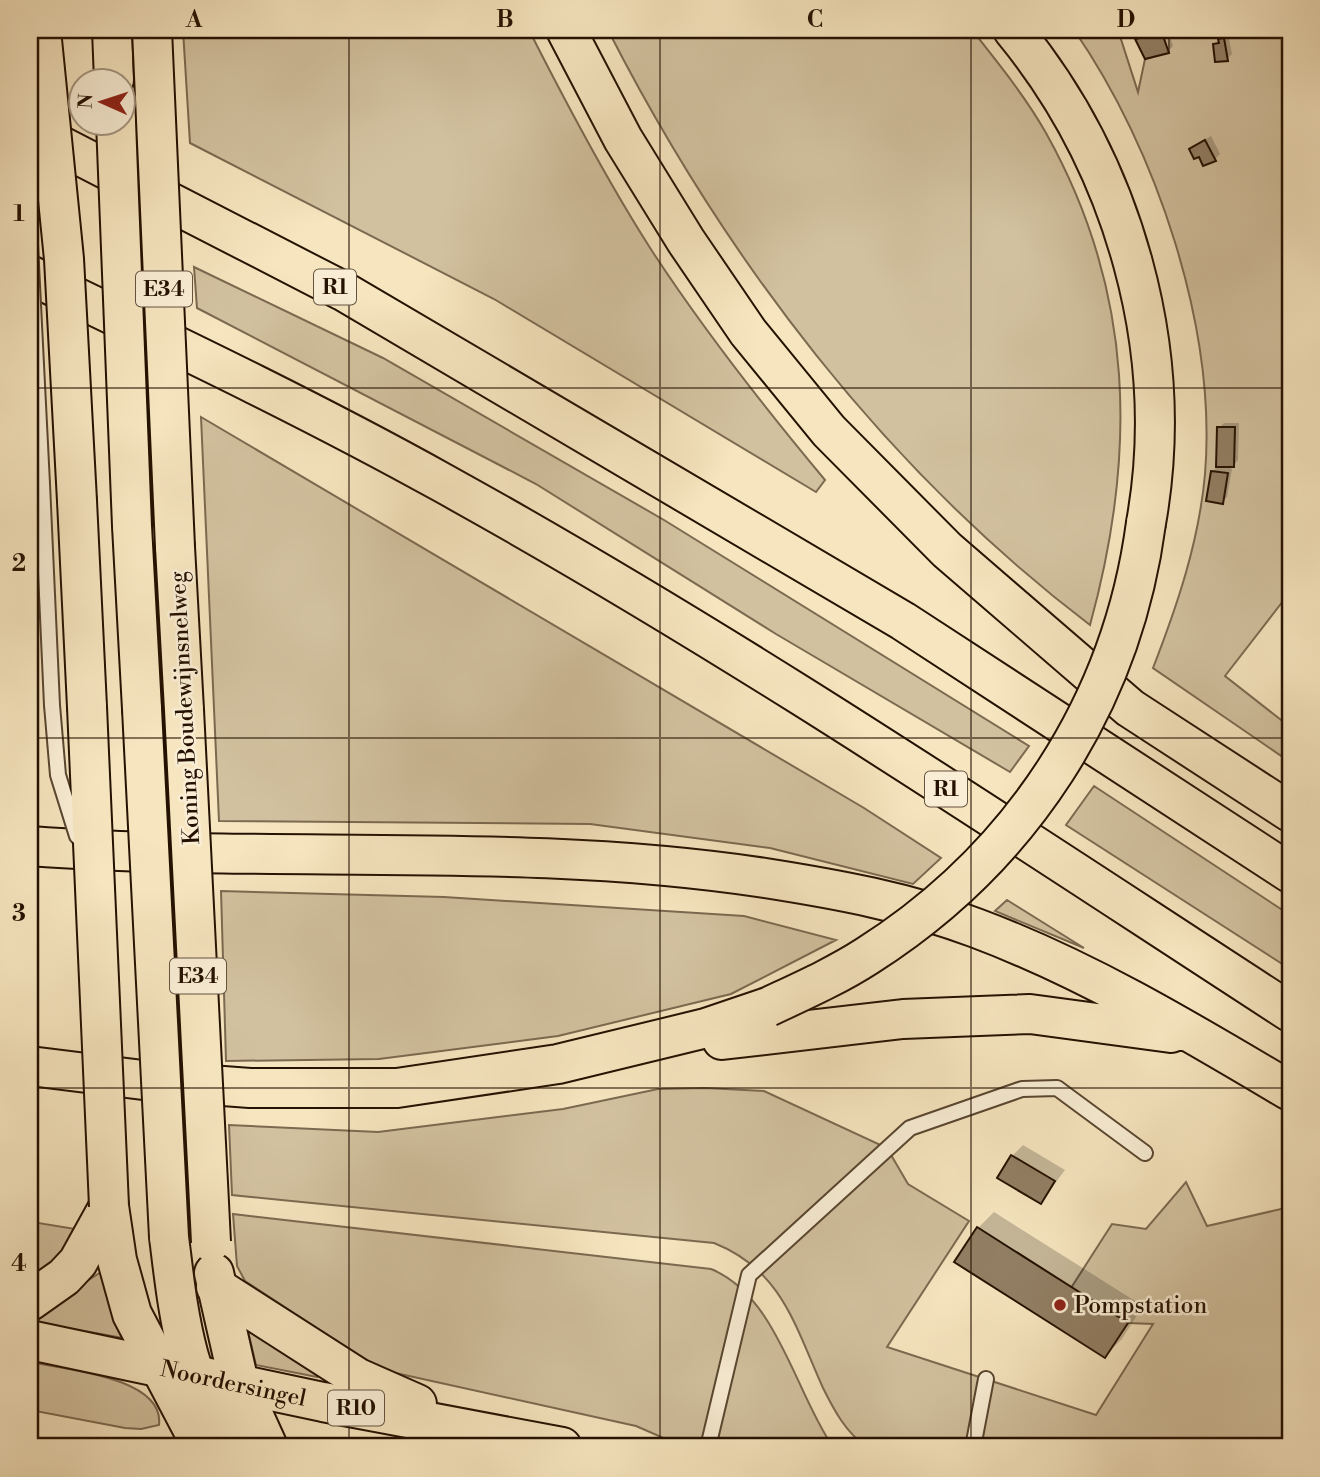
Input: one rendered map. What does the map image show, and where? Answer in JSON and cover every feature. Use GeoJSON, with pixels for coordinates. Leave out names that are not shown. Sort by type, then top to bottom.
{"type":"FeatureCollection","features":[{"type":"Feature","properties":{"kind":"main road"},"geometry":{"type":"LineString","coordinates":[[41,30],[64,259],[77,501],[69,706],[95,851],[105,1224],[132,1314],[236,1447]]}},
{"type":"Feature","properties":{"kind":"main road"},"geometry":{"type":"LineString","coordinates":[[112,30],[113,66]]}},
{"type":"Feature","properties":{"kind":"main road","name":"Koning Boudewijnsnelweg"},"geometry":{"type":"LineString","coordinates":[[152,30],[175,547],[213,1262],[239,1383],[268,1447]]}},
{"type":"Feature","properties":{"kind":"main road"},"geometry":{"type":"LineString","coordinates":[[566,30],[623,139],[686,240],[748,332],[829,431],[947,550],[1028,623],[1130,708],[1290,812]]}},
{"type":"Feature","properties":{"kind":"main road"},"geometry":{"type":"LineString","coordinates":[[30,1066],[102,1076],[250,1087],[397,1088],[558,1065],[706,1028],[768,1007],[821,982],[903,930],[978,866],[1044,792],[1093,704],[1114,654],[1141,560],[1154,478],[1155,415],[1140,292],[1118,215],[1078,121],[1013,30]]}},
{"type":"Feature","properties":{"kind":"main road","name":"R1"},"geometry":{"type":"LineString","coordinates":[[30,130],[355,298],[903,621],[1290,873]]}},
{"type":"Feature","properties":{"kind":"main road","name":"E34"},"geometry":{"type":"LineString","coordinates":[[117,136],[132,526],[169,1237],[178,1307],[177,1371]]}},
{"type":"Feature","properties":{"kind":"main road","name":"R1"},"geometry":{"type":"LineString","coordinates":[[30,275],[291,400],[598,572],[842,722],[1290,1012]]}},
{"type":"Feature","properties":{"kind":"main road"},"geometry":{"type":"LineString","coordinates":[[30,846],[174,852],[617,860],[821,887],[975,927],[1092,980],[1198,1037],[1290,1091]]}},
{"type":"Feature","properties":{"kind":"main road"},"geometry":{"type":"LineString","coordinates":[[599,1055],[903,1018],[1030,1014],[1198,1037]]}},
{"type":"Feature","properties":{"kind":"main road"},"geometry":{"type":"LineString","coordinates":[[30,1301],[64,1277],[105,1224]]}},
{"type":"Feature","properties":{"kind":"main road"},"geometry":{"type":"LineString","coordinates":[[213,1262],[358,1378],[474,1429]]}},
{"type":"Feature","properties":{"kind":"main road","name":"Noordersingel"},"geometry":{"type":"LineString","coordinates":[[30,1340],[562,1447]]}},
{"type":"Feature","properties":{"kind":"main road"},"geometry":{"type":"LineString","coordinates":[[177,1371],[201,1447]]}},
{"type":"Feature","properties":{"kind":"lane"},"geometry":{"type":"LineString","coordinates":[[30,245],[42,484],[69,706]]}},
{"type":"Feature","properties":{"kind":"lane"},"geometry":{"type":"LineString","coordinates":[[708,1447],[748,1275],[910,1128],[1021,1089],[1056,1088],[1145,1153]]}},
{"type":"Feature","properties":{"kind":"lane"},"geometry":{"type":"LineString","coordinates":[[974,1447],[986,1379]]}},
{"type":"Feature","properties":{"kind":"shaded area"},"geometry":{"type":"Polygon","coordinates":[[[183,30],[529,30],[588,144],[654,254],[736,369],[825,480],[816,492],[494,299],[190,143],[183,30]]]}},
{"type":"Feature","properties":{"kind":"shaded area"},"geometry":{"type":"Polygon","coordinates":[[[608,30],[972,30],[1020,93],[1046,133],[1075,193],[1097,253],[1111,313],[1119,374],[1120,436],[1115,498],[1105,561],[1090,625],[1015,564],[945,498],[878,429],[816,355],[758,278],[704,198],[654,115],[608,30]]]}},
{"type":"Feature","properties":{"kind":"shaded area"},"geometry":{"type":"Polygon","coordinates":[[[1074,30],[1118,30],[1138,92],[1145,59],[1169,52],[1169,32],[1290,30],[1290,592],[1225,676],[1290,727],[1290,762],[1153,668],[1186,573],[1202,499],[1206,418],[1201,360],[1190,300],[1175,242],[1155,184],[1104,77],[1074,30]]]}},
{"type":"Feature","properties":{"kind":"shaded area"},"geometry":{"type":"Polygon","coordinates":[[[194,267],[383,358],[664,520],[1029,746],[1010,772],[776,634],[536,484],[197,308],[194,267]]]}},
{"type":"Feature","properties":{"kind":"shaded area"},"geometry":{"type":"Polygon","coordinates":[[[201,417],[864,808],[941,858],[913,884],[770,848],[590,824],[219,821],[201,417]]]}},
{"type":"Feature","properties":{"kind":"shaded area"},"geometry":{"type":"Polygon","coordinates":[[[1094,786],[1290,915],[1290,969],[1066,825],[1094,786]]]}},
{"type":"Feature","properties":{"kind":"shaded area"},"geometry":{"type":"Polygon","coordinates":[[[221,891],[444,897],[744,916],[836,940],[731,994],[558,1036],[379,1059],[226,1061],[221,891]]]}},
{"type":"Feature","properties":{"kind":"shaded area"},"geometry":{"type":"Polygon","coordinates":[[[1007,900],[1084,948],[995,911],[1007,900]]]}},
{"type":"Feature","properties":{"kind":"shaded area"},"geometry":{"type":"Polygon","coordinates":[[[658,1089],[764,1091],[887,1148],[908,1184],[969,1221],[887,1347],[1096,1415],[1153,1324],[1128,1323],[1071,1288],[1112,1224],[1146,1229],[1186,1182],[1207,1226],[1290,1207],[1290,1447],[867,1447],[853,1435],[836,1413],[794,1322],[771,1284],[737,1254],[714,1243],[232,1195],[229,1125],[378,1132],[563,1109],[658,1089]]]}},
{"type":"Feature","properties":{"kind":"shaded area"},"geometry":{"type":"Polygon","coordinates":[[[30,1105],[38,1223],[81,1230],[76,1240],[30,1286],[30,1105]]]}},
{"type":"Feature","properties":{"kind":"shaded area"},"geometry":{"type":"Polygon","coordinates":[[[233,1214],[711,1269],[734,1282],[753,1300],[769,1323],[833,1447],[684,1447],[636,1426],[391,1372],[370,1363],[245,1281],[237,1266],[233,1214]]]}},
{"type":"Feature","properties":{"kind":"shaded area"},"geometry":{"type":"Polygon","coordinates":[[[101,1272],[123,1338],[39,1323],[38,1313],[101,1272]]]}},
{"type":"Feature","properties":{"kind":"shaded area"},"geometry":{"type":"Polygon","coordinates":[[[252,1327],[317,1371],[317,1377],[256,1365],[248,1331],[252,1327]]]}},
{"type":"Feature","properties":{"kind":"shaded area"},"geometry":{"type":"Polygon","coordinates":[[[30,1362],[87,1372],[130,1386],[146,1396],[157,1409],[159,1425],[141,1429],[125,1428],[30,1410],[30,1362]]]}},
{"type":"Feature","properties":{"kind":"building"},"geometry":{"type":"Polygon","coordinates":[[[1162,33],[1169,53],[1145,59],[1135,39],[1162,33]]]}},
{"type":"Feature","properties":{"kind":"building"},"geometry":{"type":"Polygon","coordinates":[[[1224,38],[1228,61],[1215,62],[1213,44],[1224,38]]]}},
{"type":"Feature","properties":{"kind":"building"},"geometry":{"type":"Polygon","coordinates":[[[1205,140],[1216,161],[1203,166],[1199,157],[1194,159],[1189,149],[1205,140]]]}},
{"type":"Feature","properties":{"kind":"building"},"geometry":{"type":"Polygon","coordinates":[[[1217,427],[1235,427],[1234,467],[1216,467],[1217,427]]]}},
{"type":"Feature","properties":{"kind":"building"},"geometry":{"type":"Polygon","coordinates":[[[1211,471],[1228,473],[1223,504],[1206,501],[1211,471]]]}},
{"type":"Feature","properties":{"kind":"building"},"geometry":{"type":"Polygon","coordinates":[[[1011,1155],[1055,1181],[1041,1204],[997,1178],[1011,1155]]]}},
{"type":"Feature","properties":{"kind":"building","name":"Pompstation"},"geometry":{"type":"Polygon","coordinates":[[[977,1227],[1128,1323],[1105,1358],[954,1262],[977,1227]]]}},
{"type":"Feature","properties":{"kind":"place","name":"Pompstation"},"geometry":{"type":"Point","coordinates":[1060,1305]}}]}
